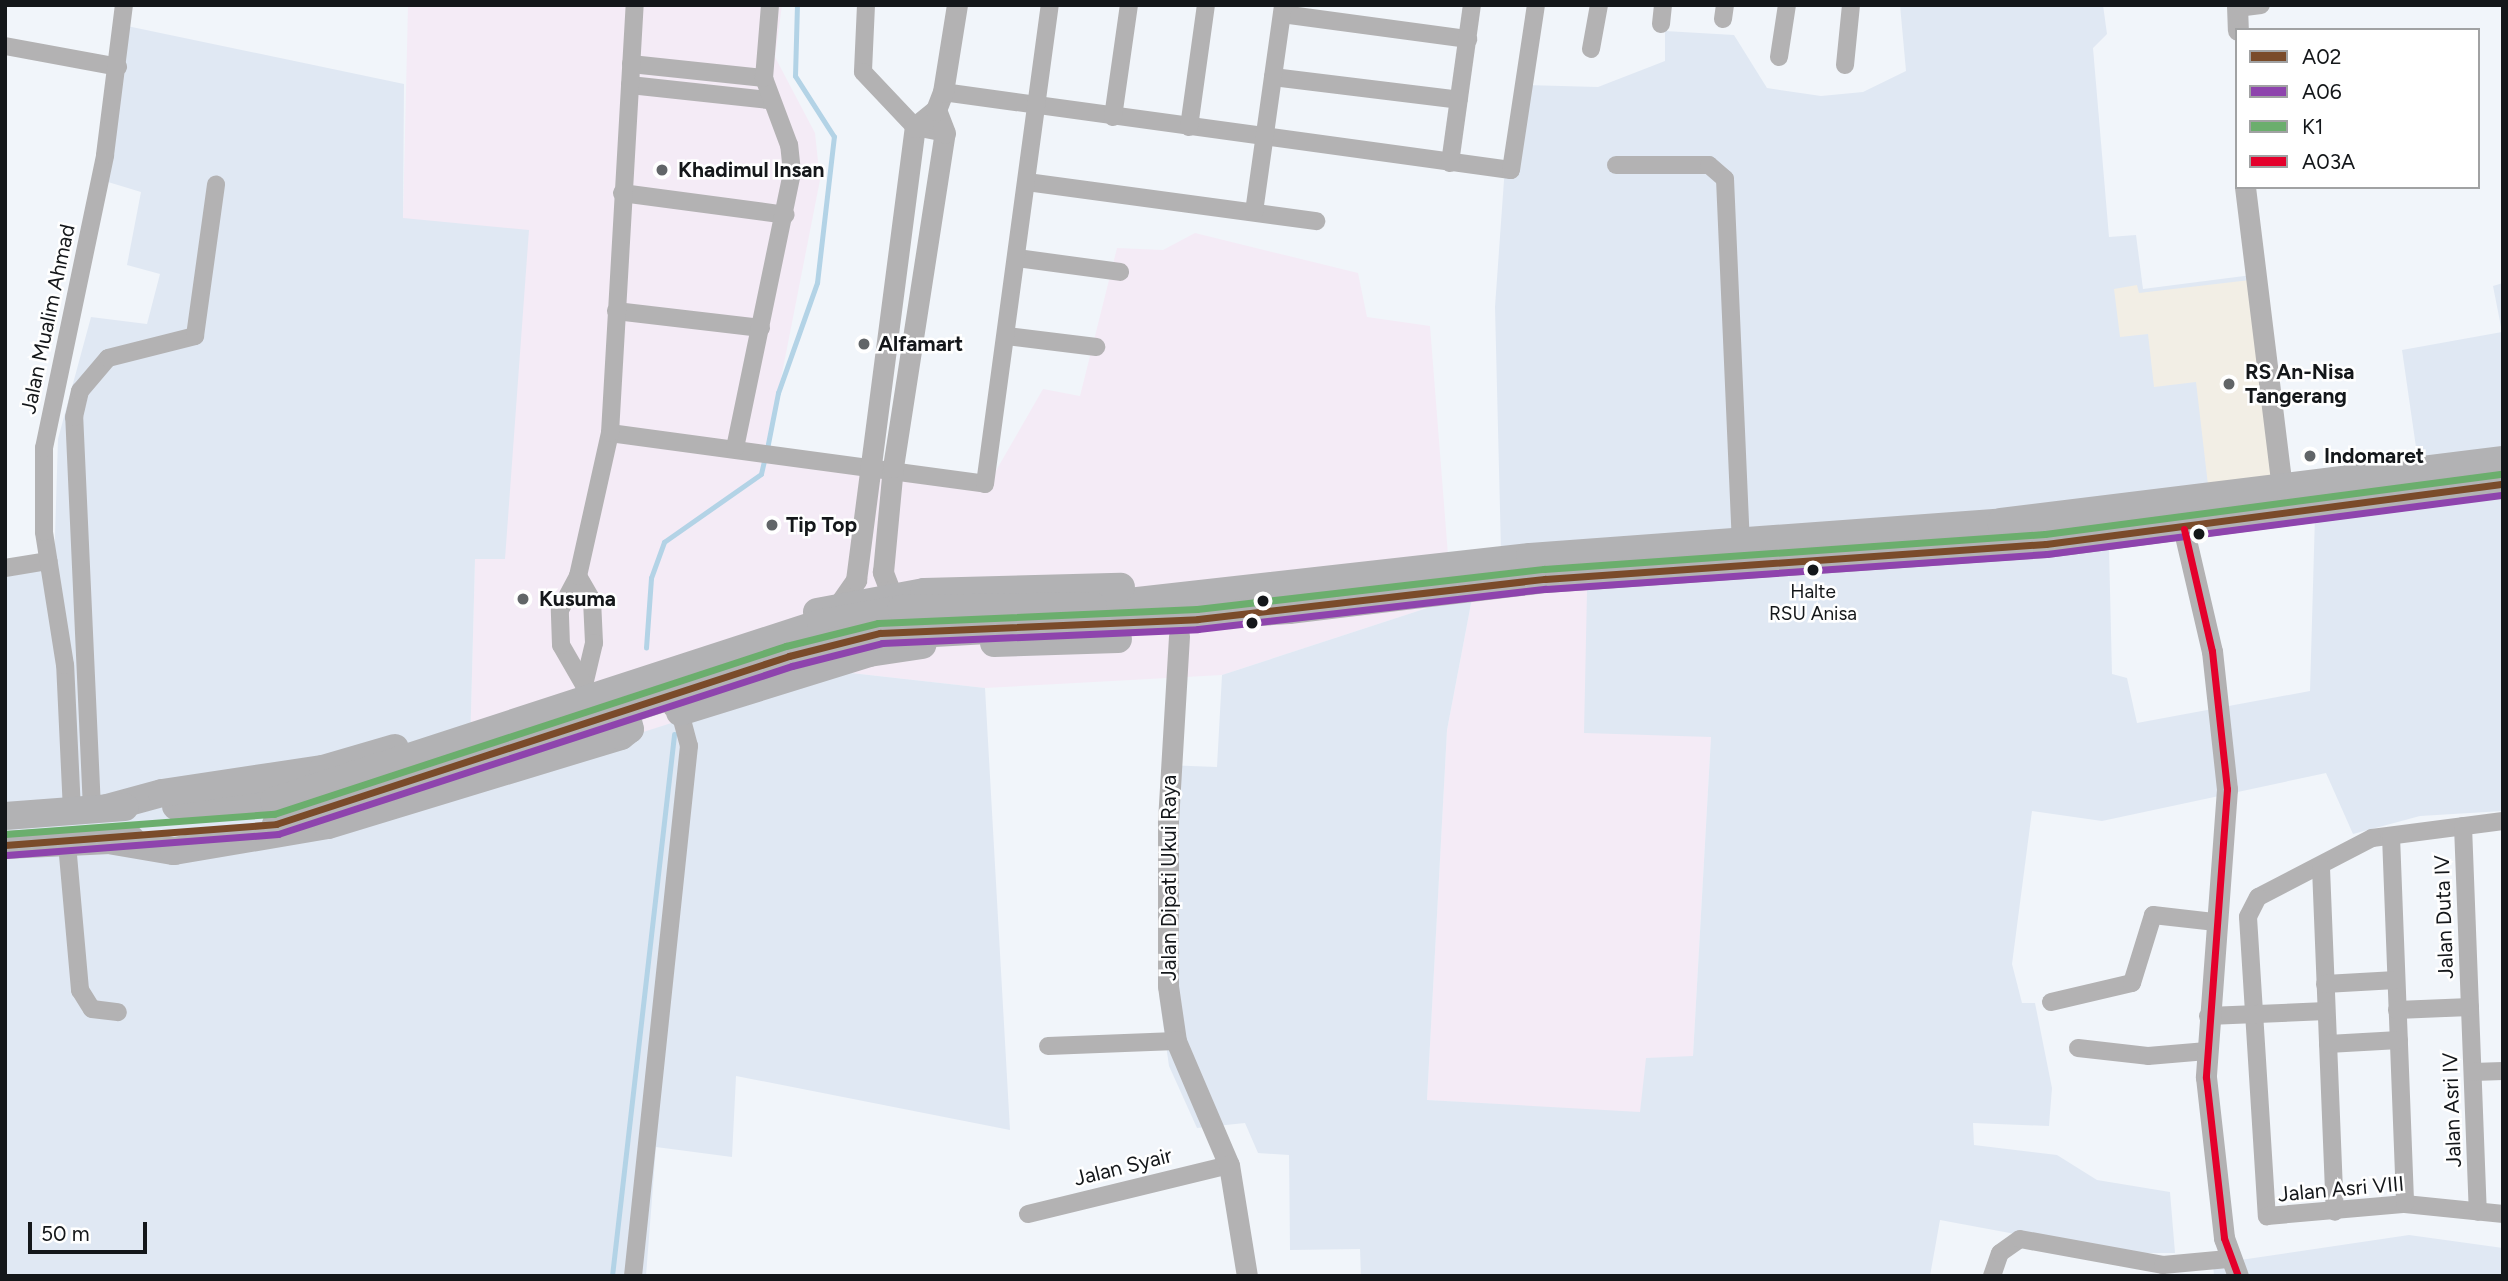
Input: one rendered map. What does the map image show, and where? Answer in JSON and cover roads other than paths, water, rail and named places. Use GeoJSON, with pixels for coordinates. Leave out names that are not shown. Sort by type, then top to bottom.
{"type":"FeatureCollection","features":[{"type":"Feature","properties":{"kind":"highway"},"geometry":{"type":"LineString","coordinates":[[680,712],[904,647],[1179,636],[1226,604],[1530,557],[1741,542],[2177,500],[2503,460]]}},
{"type":"Feature","properties":{"kind":"highway"},"geometry":{"type":"LineString","coordinates":[[5,845],[114,841],[275,813],[848,638],[1226,604],[2184,529],[2503,484]]}},
{"type":"Feature","properties":{"kind":"highway"},"geometry":{"type":"LineString","coordinates":[[90,809],[162,793],[323,769],[838,606],[892,596],[1175,586],[1226,604]]}},
{"type":"Feature","properties":{"kind":"highway"},"geometry":{"type":"LineString","coordinates":[[656,696],[654,679],[674,660]]}},
{"type":"Feature","properties":{"kind":"highway"},"geometry":{"type":"LineString","coordinates":[[114,841],[174,851],[328,825],[621,736],[630,729],[624,706]]}},
{"type":"Feature","properties":{"kind":"highway"},"geometry":{"type":"LineString","coordinates":[[5,816],[90,809],[275,813]]}},
{"type":"Feature","properties":{"kind":"street","name":"Jalan Mualim Ahmad"},"geometry":{"type":"LineString","coordinates":[[90,809],[48,561],[44,448],[76,311],[118,67],[124,5]]}},
{"type":"Feature","properties":{"kind":"street"},"geometry":{"type":"LineString","coordinates":[[633,1276],[689,746],[680,712],[656,696],[624,706],[598,706],[561,645],[560,610],[578,576],[610,433],[635,5]]}},
{"type":"Feature","properties":{"kind":"street"},"geometry":{"type":"LineString","coordinates":[[743,449],[761,328],[786,215],[789,145],[768,100],[764,78],[770,5]]}},
{"type":"Feature","properties":{"kind":"street"},"geometry":{"type":"LineString","coordinates":[[866,5],[859,63],[915,127],[945,133]]}},
{"type":"Feature","properties":{"kind":"street"},"geometry":{"type":"LineString","coordinates":[[892,596],[883,572],[893,467],[945,133],[939,101],[957,5]]}},
{"type":"Feature","properties":{"kind":"street"},"geometry":{"type":"LineString","coordinates":[[610,433],[781,456],[871,464],[985,484],[1051,5]]}},
{"type":"Feature","properties":{"kind":"street"},"geometry":{"type":"LineString","coordinates":[[1113,117],[1129,5]]}},
{"type":"Feature","properties":{"kind":"street"},"geometry":{"type":"LineString","coordinates":[[1189,127],[1206,5]]}},
{"type":"Feature","properties":{"kind":"street"},"geometry":{"type":"LineString","coordinates":[[1450,163],[1472,5]]}},
{"type":"Feature","properties":{"kind":"street"},"geometry":{"type":"LineString","coordinates":[[939,101],[1037,106],[1450,163],[1513,169],[1536,5]]}},
{"type":"Feature","properties":{"kind":"street"},"geometry":{"type":"LineString","coordinates":[[1591,49],[1599,5]]}},
{"type":"Feature","properties":{"kind":"street"},"geometry":{"type":"LineString","coordinates":[[1661,24],[1662,5]]}},
{"type":"Feature","properties":{"kind":"street"},"geometry":{"type":"LineString","coordinates":[[1779,57],[1787,5]]}},
{"type":"Feature","properties":{"kind":"street"},"geometry":{"type":"LineString","coordinates":[[1845,65],[1851,5]]}},
{"type":"Feature","properties":{"kind":"street"},"geometry":{"type":"LineString","coordinates":[[2238,28],[2237,7],[2261,5]]}},
{"type":"Feature","properties":{"kind":"street"},"geometry":{"type":"LineString","coordinates":[[1254,212],[1282,10],[1468,39]]}},
{"type":"Feature","properties":{"kind":"street"},"geometry":{"type":"LineString","coordinates":[[5,46],[118,67]]}},
{"type":"Feature","properties":{"kind":"street"},"geometry":{"type":"LineString","coordinates":[[631,64],[764,78]]}},
{"type":"Feature","properties":{"kind":"street"},"geometry":{"type":"LineString","coordinates":[[1273,77],[1459,100]]}},
{"type":"Feature","properties":{"kind":"street"},"geometry":{"type":"LineString","coordinates":[[630,85],[768,100]]}},
{"type":"Feature","properties":{"kind":"street"},"geometry":{"type":"LineString","coordinates":[[838,606],[856,580],[915,127],[939,101]]}},
{"type":"Feature","properties":{"kind":"street"},"geometry":{"type":"LineString","coordinates":[[1616,165],[1709,165],[1725,179],[1741,542]]}},
{"type":"Feature","properties":{"kind":"street"},"geometry":{"type":"LineString","coordinates":[[1027,182],[1316,221]]}},
{"type":"Feature","properties":{"kind":"street"},"geometry":{"type":"LineString","coordinates":[[90,809],[74,417],[80,391],[108,358],[195,336],[216,184]]}},
{"type":"Feature","properties":{"kind":"street"},"geometry":{"type":"LineString","coordinates":[[2245,189],[2282,487]]}},
{"type":"Feature","properties":{"kind":"street"},"geometry":{"type":"LineString","coordinates":[[622,193],[786,215]]}},
{"type":"Feature","properties":{"kind":"street"},"geometry":{"type":"LineString","coordinates":[[1017,258],[1120,272]]}},
{"type":"Feature","properties":{"kind":"street"},"geometry":{"type":"LineString","coordinates":[[616,311],[761,328]]}},
{"type":"Feature","properties":{"kind":"street"},"geometry":{"type":"LineString","coordinates":[[1007,336],[1096,347]]}},
{"type":"Feature","properties":{"kind":"street"},"geometry":{"type":"LineString","coordinates":[[1992,1276],[2000,1253],[2020,1239],[2163,1265],[2233,1267],[2207,1051],[2214,922],[2227,818],[2223,739],[2207,627],[2177,500]]}},
{"type":"Feature","properties":{"kind":"street"},"geometry":{"type":"LineString","coordinates":[[5,568],[48,561]]}},
{"type":"Feature","properties":{"kind":"street"},"geometry":{"type":"LineString","coordinates":[[578,576],[593,600],[594,643],[585,688]]}},
{"type":"Feature","properties":{"kind":"street","name":"Jalan Dipati Ukui Raya"},"geometry":{"type":"LineString","coordinates":[[1179,636],[1166,933],[1176,1041],[1230,1165],[1247,1276]]}},
{"type":"Feature","properties":{"kind":"street"},"geometry":{"type":"LineString","coordinates":[[2253,1016],[2250,910],[2258,897],[2320,868],[2372,838],[2503,821]]}},
{"type":"Feature","properties":{"kind":"street","name":"Jalan Duta IV"},"geometry":{"type":"LineString","coordinates":[[2463,825],[2470,1007]]}},
{"type":"Feature","properties":{"kind":"street"},"geometry":{"type":"LineString","coordinates":[[2391,836],[2405,1204]]}},
{"type":"Feature","properties":{"kind":"street"},"geometry":{"type":"LineString","coordinates":[[67,844],[80,990],[92,1009],[118,1012]]}},
{"type":"Feature","properties":{"kind":"street"},"geometry":{"type":"LineString","coordinates":[[2320,868],[2335,1212]]}},
{"type":"Feature","properties":{"kind":"street"},"geometry":{"type":"LineString","coordinates":[[2051,1002],[2132,983],[2153,915],[2214,922]]}},
{"type":"Feature","properties":{"kind":"street"},"geometry":{"type":"LineString","coordinates":[[2325,984],[2396,980]]}},
{"type":"Feature","properties":{"kind":"street"},"geometry":{"type":"LineString","coordinates":[[2397,1010],[2470,1007]]}},
{"type":"Feature","properties":{"kind":"street","name":"Jalan Asri IV"},"geometry":{"type":"LineString","coordinates":[[2470,1007],[2479,1212]]}},
{"type":"Feature","properties":{"kind":"street"},"geometry":{"type":"LineString","coordinates":[[2208,1016],[2326,1012]]}},
{"type":"Feature","properties":{"kind":"street","name":"Jalan Asri VIII"},"geometry":{"type":"LineString","coordinates":[[2253,1016],[2267,1216],[2405,1204],[2503,1214]]}},
{"type":"Feature","properties":{"kind":"street"},"geometry":{"type":"LineString","coordinates":[[2328,1044],[2399,1040]]}},
{"type":"Feature","properties":{"kind":"street"},"geometry":{"type":"LineString","coordinates":[[1048,1046],[1176,1041]]}},
{"type":"Feature","properties":{"kind":"street"},"geometry":{"type":"LineString","coordinates":[[2078,1048],[2148,1056],[2207,1051]]}},
{"type":"Feature","properties":{"kind":"street"},"geometry":{"type":"LineString","coordinates":[[2473,1072],[2503,1071]]}},
{"type":"Feature","properties":{"kind":"street","name":"Jalan Syair"},"geometry":{"type":"LineString","coordinates":[[1028,1214],[1230,1165]]}},
{"type":"Feature","properties":{"kind":"waterway"},"geometry":{"type":"LineString","coordinates":[[767,449],[778,393],[817,283],[834,137],[795,76],[797,5]]}},
{"type":"Feature","properties":{"kind":"waterway"},"geometry":{"type":"LineString","coordinates":[[646,648],[651,578],[664,542],[761,474],[765,457]]}},
{"type":"Feature","properties":{"kind":"waterway"},"geometry":{"type":"LineString","coordinates":[[612,1276],[674,735]]}},
{"type":"Feature","properties":{"kind":"place","name":"Khadimul Insan"},"geometry":{"type":"Point","coordinates":[662,170]}},
{"type":"Feature","properties":{"kind":"place","name":"Alfamart"},"geometry":{"type":"Point","coordinates":[864,344]}},
{"type":"Feature","properties":{"kind":"place","name":"RS An-Nisa Tangerang"},"geometry":{"type":"Point","coordinates":[2229,384]}},
{"type":"Feature","properties":{"kind":"place","name":"Indomaret"},"geometry":{"type":"Point","coordinates":[2310,456]}},
{"type":"Feature","properties":{"kind":"place","name":"Tip Top"},"geometry":{"type":"Point","coordinates":[772,525]}},
{"type":"Feature","properties":{"kind":"place","name":"Halte RSU Anisa"},"geometry":{"type":"Point","coordinates":[1813,570]}},
{"type":"Feature","properties":{"kind":"place","name":"Kusuma"},"geometry":{"type":"Point","coordinates":[523,599]}}]}
